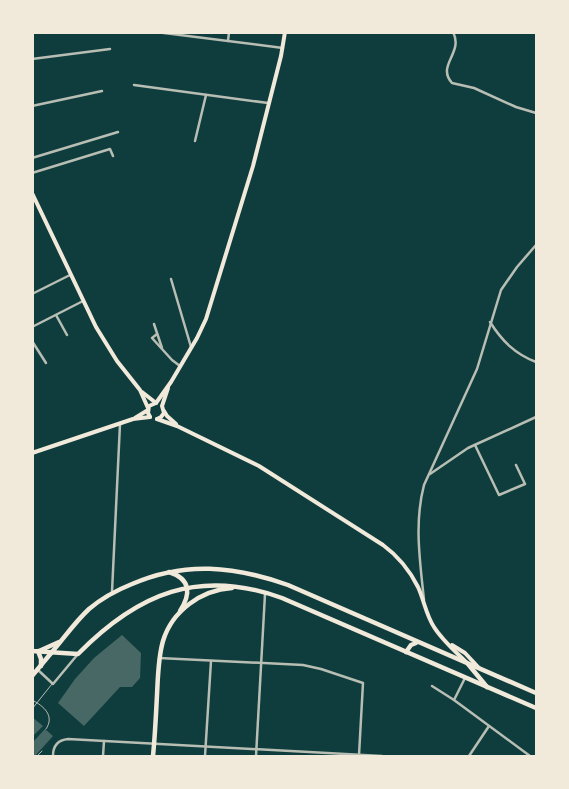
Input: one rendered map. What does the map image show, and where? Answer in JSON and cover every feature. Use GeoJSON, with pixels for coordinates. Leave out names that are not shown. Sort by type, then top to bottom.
{"type":"FeatureCollection","features":[{"type":"Feature","properties":{"kind":"main road"},"geometry":{"type":"LineString","coordinates":[[33,453],[133,419],[148,409],[151,404],[156,403],[171,382],[202,329],[209,310],[253,166],[285,32]]}},
{"type":"Feature","properties":{"kind":"main road"},"geometry":{"type":"LineString","coordinates":[[32,193],[84,301],[113,354],[140,390],[150,417]]}},
{"type":"Feature","properties":{"kind":"main road"},"geometry":{"type":"LineString","coordinates":[[157,419],[163,415],[163,408],[171,382]]}},
{"type":"Feature","properties":{"kind":"main road"},"geometry":{"type":"LineString","coordinates":[[140,390],[163,408],[167,416],[177,426]]}},
{"type":"Feature","properties":{"kind":"main road"},"geometry":{"type":"LineString","coordinates":[[133,419],[150,417],[177,426],[273,474],[384,545],[404,566],[418,588],[433,626],[488,688]]}},
{"type":"Feature","properties":{"kind":"main road"},"geometry":{"type":"LineString","coordinates":[[32,676],[90,609],[112,594],[142,579],[168,572],[192,568],[220,568],[262,577],[298,589],[536,693]]}},
{"type":"Feature","properties":{"kind":"main road"},"geometry":{"type":"LineString","coordinates":[[154,756],[159,658],[166,631],[187,599],[187,587],[181,578],[168,572]]}},
{"type":"Feature","properties":{"kind":"main road"},"geometry":{"type":"LineString","coordinates":[[35,651],[78,654],[124,616],[154,599],[187,587],[215,584],[243,587],[282,598],[536,708]]}},
{"type":"Feature","properties":{"kind":"main road"},"geometry":{"type":"LineString","coordinates":[[180,612],[192,602],[210,592],[224,588],[243,587]]}},
{"type":"Feature","properties":{"kind":"main road"},"geometry":{"type":"LineString","coordinates":[[35,651],[62,640]]}},
{"type":"Feature","properties":{"kind":"main road"},"geometry":{"type":"LineString","coordinates":[[406,652],[413,643],[420,643]]}},
{"type":"Feature","properties":{"kind":"main road"},"geometry":{"type":"LineString","coordinates":[[450,644],[465,653],[480,669]]}},
{"type":"Feature","properties":{"kind":"main road"},"geometry":{"type":"LineString","coordinates":[[35,651],[41,659],[39,668]]}},
{"type":"Feature","properties":{"kind":"street"},"geometry":{"type":"LineString","coordinates":[[156,32],[282,48]]}},
{"type":"Feature","properties":{"kind":"street"},"geometry":{"type":"LineString","coordinates":[[228,41],[229,32]]}},
{"type":"Feature","properties":{"kind":"street"},"geometry":{"type":"LineString","coordinates":[[454,32],[457,44],[446,70],[447,76],[452,82],[474,88],[508,104],[536,113]]}},
{"type":"Feature","properties":{"kind":"street"},"geometry":{"type":"LineString","coordinates":[[32,59],[110,49]]}},
{"type":"Feature","properties":{"kind":"street"},"geometry":{"type":"LineString","coordinates":[[134,86],[268,103]]}},
{"type":"Feature","properties":{"kind":"street"},"geometry":{"type":"LineString","coordinates":[[32,106],[102,90]]}},
{"type":"Feature","properties":{"kind":"street"},"geometry":{"type":"LineString","coordinates":[[195,142],[206,95]]}},
{"type":"Feature","properties":{"kind":"street"},"geometry":{"type":"LineString","coordinates":[[32,158],[118,132]]}},
{"type":"Feature","properties":{"kind":"street"},"geometry":{"type":"LineString","coordinates":[[32,172],[110,149],[113,156]]}},
{"type":"Feature","properties":{"kind":"street"},"geometry":{"type":"LineString","coordinates":[[424,604],[418,524],[422,494],[428,475],[471,384],[498,296],[504,284],[536,245]]}},
{"type":"Feature","properties":{"kind":"street"},"geometry":{"type":"LineString","coordinates":[[32,294],[70,274]]}},
{"type":"Feature","properties":{"kind":"street"},"geometry":{"type":"LineString","coordinates":[[172,279],[191,348]]}},
{"type":"Feature","properties":{"kind":"street"},"geometry":{"type":"LineString","coordinates":[[32,326],[84,301]]}},
{"type":"Feature","properties":{"kind":"street"},"geometry":{"type":"LineString","coordinates":[[56,315],[67,335]]}},
{"type":"Feature","properties":{"kind":"street"},"geometry":{"type":"LineString","coordinates":[[490,322],[509,348],[536,362]]}},
{"type":"Feature","properties":{"kind":"street"},"geometry":{"type":"LineString","coordinates":[[154,324],[162,350]]}},
{"type":"Feature","properties":{"kind":"street"},"geometry":{"type":"LineString","coordinates":[[157,334],[152,338],[180,366]]}},
{"type":"Feature","properties":{"kind":"street"},"geometry":{"type":"LineString","coordinates":[[32,341],[46,363]]}},
{"type":"Feature","properties":{"kind":"street"},"geometry":{"type":"LineString","coordinates":[[428,475],[475,445],[536,417]]}},
{"type":"Feature","properties":{"kind":"street"},"geometry":{"type":"LineString","coordinates":[[112,594],[120,424]]}},
{"type":"Feature","properties":{"kind":"street"},"geometry":{"type":"LineString","coordinates":[[475,445],[499,495],[525,484],[516,465]]}},
{"type":"Feature","properties":{"kind":"street"},"geometry":{"type":"LineString","coordinates":[[256,756],[265,593]]}},
{"type":"Feature","properties":{"kind":"street"},"geometry":{"type":"LineString","coordinates":[[39,668],[53,684],[78,654]]}},
{"type":"Feature","properties":{"kind":"street"},"geometry":{"type":"LineString","coordinates":[[159,658],[261,662],[312,667],[363,683],[359,756]]}},
{"type":"Feature","properties":{"kind":"street"},"geometry":{"type":"LineString","coordinates":[[205,756],[212,660]]}},
{"type":"Feature","properties":{"kind":"street"},"geometry":{"type":"LineString","coordinates":[[454,700],[465,678]]}},
{"type":"Feature","properties":{"kind":"street"},"geometry":{"type":"LineString","coordinates":[[432,686],[530,756]]}},
{"type":"Feature","properties":{"kind":"street"},"geometry":{"type":"LineString","coordinates":[[469,756],[488,726]]}},
{"type":"Feature","properties":{"kind":"street"},"geometry":{"type":"LineString","coordinates":[[52,756],[57,744],[68,739],[382,756]]}},
{"type":"Feature","properties":{"kind":"street"},"geometry":{"type":"LineString","coordinates":[[103,756],[104,741]]}},
{"type":"Feature","properties":{"kind":"lane"},"geometry":{"type":"LineString","coordinates":[[32,710],[53,684]]}},
{"type":"Feature","properties":{"kind":"lane"},"geometry":{"type":"LineString","coordinates":[[32,700],[38,703],[49,716],[50,721],[46,729]]}},
{"type":"Feature","properties":{"kind":"lane"},"geometry":{"type":"LineString","coordinates":[[37,756],[42,751]]}},
{"type":"Feature","properties":{"kind":"building"},"geometry":{"type":"Polygon","coordinates":[[[122,635],[141,653],[140,678],[132,687],[120,687],[84,726],[58,703],[75,679],[94,658],[122,635]]]}},
{"type":"Feature","properties":{"kind":"building"},"geometry":{"type":"Polygon","coordinates":[[[32,717],[43,726],[32,737],[32,717]]]}},
{"type":"Feature","properties":{"kind":"building"},"geometry":{"type":"Polygon","coordinates":[[[45,729],[53,736],[35,756],[32,756],[32,743],[45,729]]]}}]}
